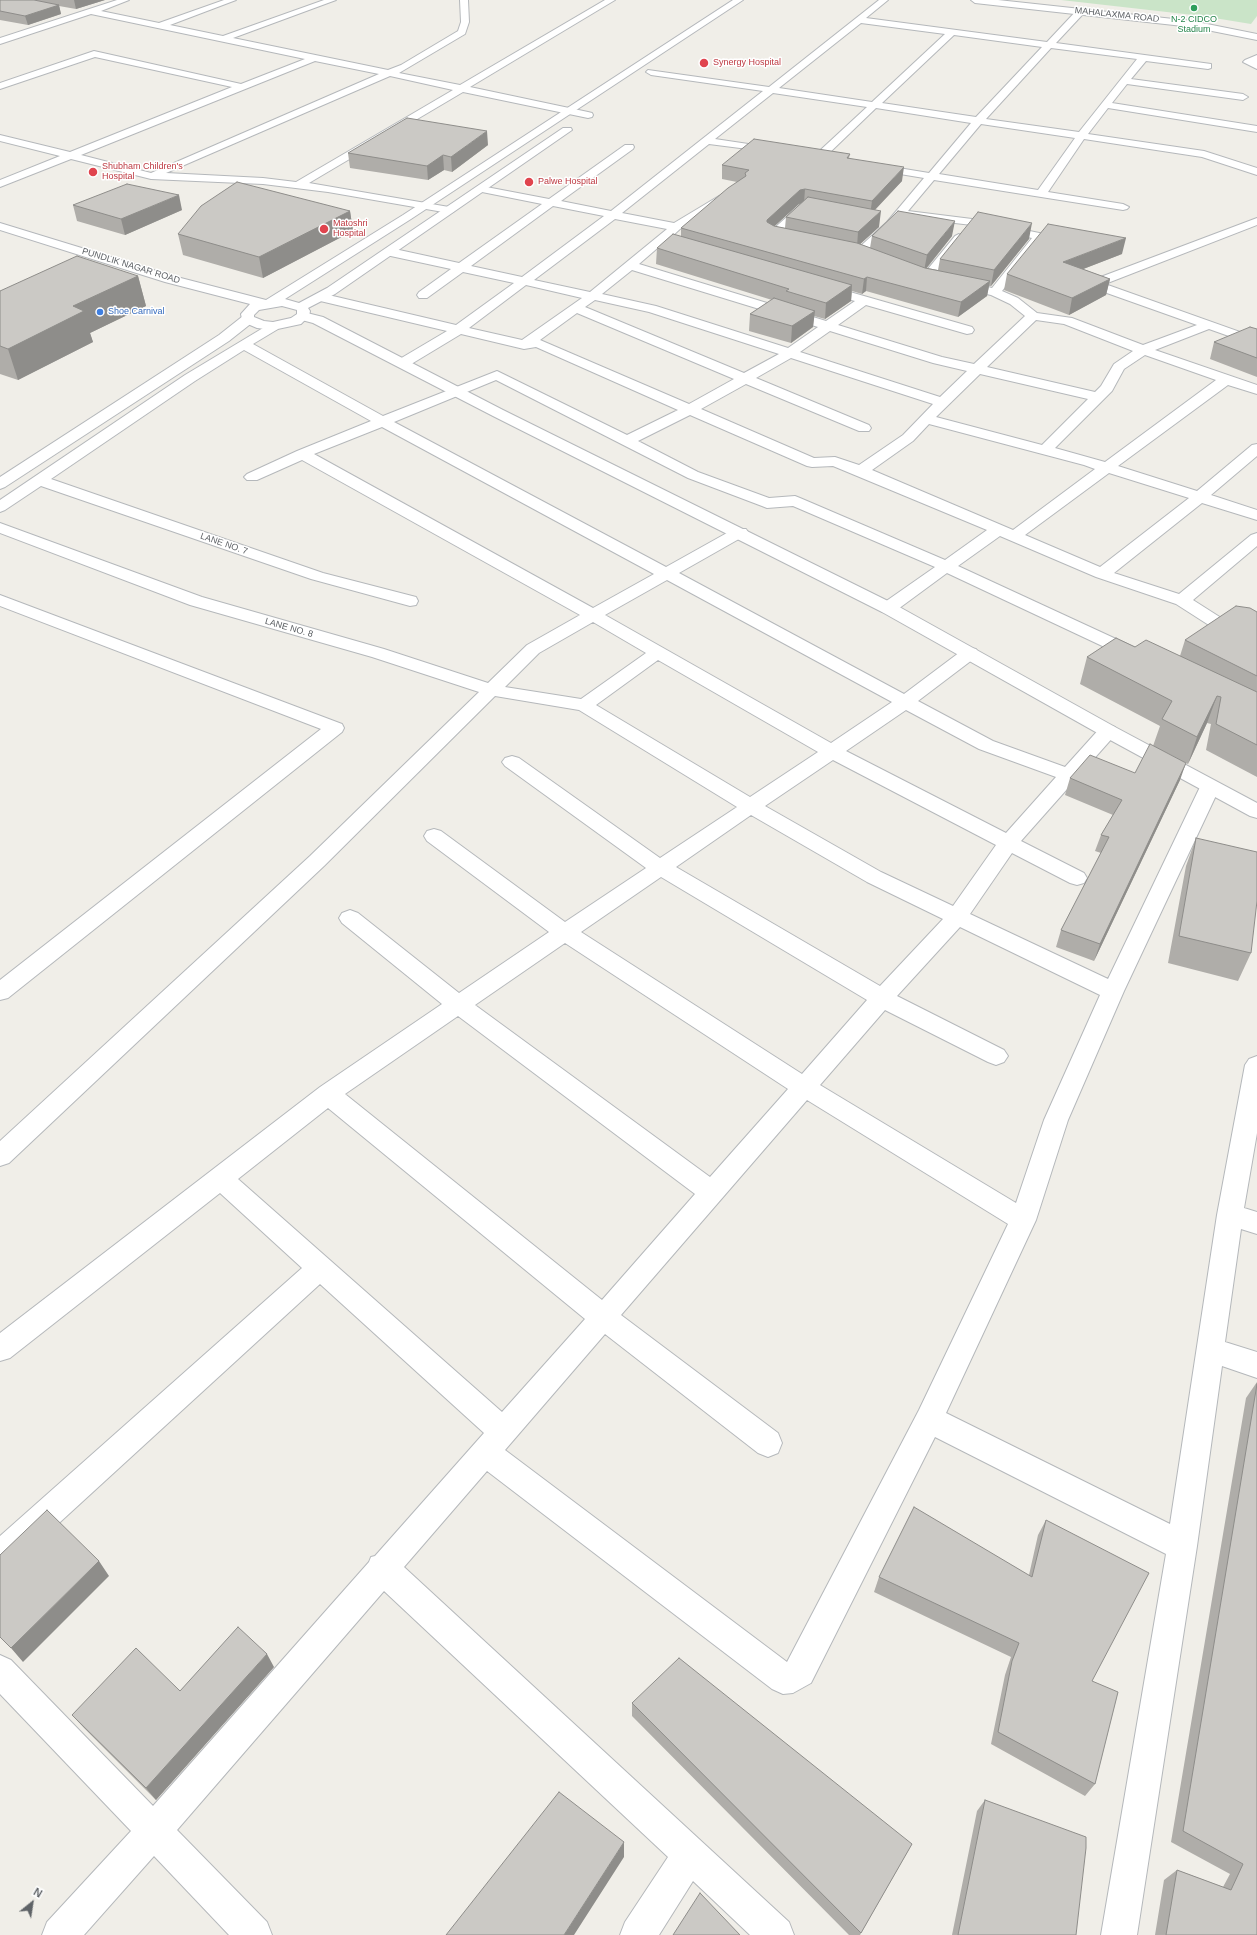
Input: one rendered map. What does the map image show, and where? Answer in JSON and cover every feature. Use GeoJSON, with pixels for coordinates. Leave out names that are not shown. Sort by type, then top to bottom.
{"type":"FeatureCollection","features":[{"type":"Feature","properties":{"kind":"street"},"geometry":{"type":"LineString","coordinates":[[0,41],[125,0]]}},
{"type":"Feature","properties":{"kind":"street"},"geometry":{"type":"LineString","coordinates":[[158,26],[232,0]]}},
{"type":"Feature","properties":{"kind":"street"},"geometry":{"type":"LineString","coordinates":[[223,39],[332,0]]}},
{"type":"Feature","properties":{"kind":"street"},"geometry":{"type":"LineString","coordinates":[[151,176],[387,73],[404,67],[462,32],[465,22],[464,0]]}},
{"type":"Feature","properties":{"kind":"street"},"geometry":{"type":"LineString","coordinates":[[298,185],[611,0]]}},
{"type":"Feature","properties":{"kind":"street"},"geometry":{"type":"LineString","coordinates":[[0,484],[224,338],[248,317],[255,307],[266,304],[424,206],[738,0]]}},
{"type":"Feature","properties":{"kind":"street"},"geometry":{"type":"LineString","coordinates":[[403,363],[458,330],[614,214],[709,141],[884,0]]}},
{"type":"Feature","properties":{"kind":"street","name":"MAHALAXMA ROAD"},"geometry":{"type":"LineString","coordinates":[[975,0],[1192,24],[1257,37]]}},
{"type":"Feature","properties":{"kind":"street","name":"MAHALAXMA ROAD"},"geometry":{"type":"LineString","coordinates":[[1019,0],[1173,16],[1257,31]]}},
{"type":"Feature","properties":{"kind":"street"},"geometry":{"type":"LineString","coordinates":[[704,36],[750,4]]}},
{"type":"Feature","properties":{"kind":"street"},"geometry":{"type":"LineString","coordinates":[[0,507],[273,326],[296,321],[302,311],[320,297],[390,252],[592,113],[569,111],[158,26],[67,11]]}},
{"type":"Feature","properties":{"kind":"street"},"geometry":{"type":"LineString","coordinates":[[859,253],[891,224],[978,121],[1081,11]]}},
{"type":"Feature","properties":{"kind":"street"},"geometry":{"type":"LineString","coordinates":[[859,20],[1208,66]]}},
{"type":"Feature","properties":{"kind":"street"},"geometry":{"type":"LineString","coordinates":[[833,161],[814,158],[874,105],[952,32]]}},
{"type":"Feature","properties":{"kind":"street"},"geometry":{"type":"LineString","coordinates":[[1257,42],[1257,45]]}},
{"type":"Feature","properties":{"kind":"street"},"geometry":{"type":"LineString","coordinates":[[0,86],[94,54],[243,86]]}},
{"type":"Feature","properties":{"kind":"street"},"geometry":{"type":"LineString","coordinates":[[0,184],[314,58]]}},
{"type":"Feature","properties":{"kind":"street"},"geometry":{"type":"LineString","coordinates":[[1041,194],[1081,136],[1143,58]]}},
{"type":"Feature","properties":{"kind":"street"},"geometry":{"type":"LineString","coordinates":[[1257,58],[1248,62],[1257,66]]}},
{"type":"Feature","properties":{"kind":"street"},"geometry":{"type":"LineString","coordinates":[[664,63],[648,74],[772,90],[1204,154],[1257,172]]}},
{"type":"Feature","properties":{"kind":"street"},"geometry":{"type":"LineString","coordinates":[[1125,80],[1243,97]]}},
{"type":"Feature","properties":{"kind":"street"},"geometry":{"type":"LineString","coordinates":[[1106,105],[1257,129]]}},
{"type":"Feature","properties":{"kind":"street"},"geometry":{"type":"LineString","coordinates":[[0,138],[151,176],[263,180],[449,210]]}},
{"type":"Feature","properties":{"kind":"street"},"geometry":{"type":"LineString","coordinates":[[709,141],[787,153]]}},
{"type":"Feature","properties":{"kind":"street"},"geometry":{"type":"LineString","coordinates":[[423,295],[629,147]]}},
{"type":"Feature","properties":{"kind":"street"},"geometry":{"type":"LineString","coordinates":[[1242,167],[1257,161]]}},
{"type":"Feature","properties":{"kind":"street"},"geometry":{"type":"LineString","coordinates":[[863,166],[1123,207]]}},
{"type":"Feature","properties":{"kind":"street"},"geometry":{"type":"LineString","coordinates":[[481,189],[676,227]]}},
{"type":"Feature","properties":{"kind":"street"},"geometry":{"type":"LineString","coordinates":[[524,345],[594,295],[676,227],[732,192]]}},
{"type":"Feature","properties":{"kind":"street"},"geometry":{"type":"LineString","coordinates":[[787,238],[773,235],[804,207],[819,210]]}},
{"type":"Feature","properties":{"kind":"street"},"geometry":{"type":"LineString","coordinates":[[900,213],[972,222],[1040,236],[995,292]]}},
{"type":"Feature","properties":{"kind":"street"},"geometry":{"type":"LineString","coordinates":[[877,221],[891,224]]}},
{"type":"Feature","properties":{"kind":"street"},"geometry":{"type":"LineString","coordinates":[[1257,221],[1094,284],[1257,342]]}},
{"type":"Feature","properties":{"kind":"street"},"geometry":{"type":"LineString","coordinates":[[927,278],[972,222]]}},
{"type":"Feature","properties":{"kind":"street","name":"PUNDLIK NAGAR ROAD"},"geometry":{"type":"LineString","coordinates":[[0,226],[115,262],[266,304],[293,303],[302,311],[318,320],[888,608],[1108,731],[1257,811]]}},
{"type":"Feature","properties":{"kind":"street"},"geometry":{"type":"LineString","coordinates":[[659,241],[705,254]]}},
{"type":"Feature","properties":{"kind":"street"},"geometry":{"type":"LineString","coordinates":[[845,250],[874,258]]}},
{"type":"Feature","properties":{"kind":"street"},"geometry":{"type":"LineString","coordinates":[[390,252],[594,295],[652,309],[942,402]]}},
{"type":"Feature","properties":{"kind":"street"},"geometry":{"type":"LineString","coordinates":[[101,268],[115,262]]}},
{"type":"Feature","properties":{"kind":"street"},"geometry":{"type":"LineString","coordinates":[[630,265],[938,360],[1097,398]]}},
{"type":"Feature","properties":{"kind":"street"},"geometry":{"type":"LineString","coordinates":[[912,272],[927,278],[995,292],[1014,301],[1033,316],[1067,321],[1142,350],[1257,390]]}},
{"type":"Feature","properties":{"kind":"street"},"geometry":{"type":"LineString","coordinates":[[812,285],[968,330]]}},
{"type":"Feature","properties":{"kind":"street"},"geometry":{"type":"LineString","coordinates":[[320,297],[524,345],[537,343],[812,463],[835,461],[999,529],[1102,574],[1182,600],[1221,625],[1254,629]]}},
{"type":"Feature","properties":{"kind":"street"},"geometry":{"type":"LineString","coordinates":[[627,441],[691,409],[790,353],[865,300]]}},
{"type":"Feature","properties":{"kind":"street"},"geometry":{"type":"LineString","coordinates":[[576,308],[864,428]]}},
{"type":"Feature","properties":{"kind":"street"},"geometry":{"type":"LineString","coordinates":[[232,310],[248,317],[254,323],[273,326]]}},
{"type":"Feature","properties":{"kind":"street"},"geometry":{"type":"LineString","coordinates":[[861,471],[908,438],[942,402],[1033,316]]}},
{"type":"Feature","properties":{"kind":"street"},"geometry":{"type":"LineString","coordinates":[[1045,450],[1107,388],[1119,367],[1142,350],[1209,325]]}},
{"type":"Feature","properties":{"kind":"street"},"geometry":{"type":"LineString","coordinates":[[1234,334],[1251,326]]}},
{"type":"Feature","properties":{"kind":"street"},"geometry":{"type":"LineString","coordinates":[[244,345],[382,422],[986,745],[1069,775]]}},
{"type":"Feature","properties":{"kind":"street"},"geometry":{"type":"LineString","coordinates":[[252,477],[302,454],[497,375],[693,474],[729,490],[767,503],[795,501],[947,566],[1147,661]]}},
{"type":"Feature","properties":{"kind":"street"},"geometry":{"type":"LineString","coordinates":[[1014,536],[1227,379]]}},
{"type":"Feature","properties":{"kind":"street"},"geometry":{"type":"LineString","coordinates":[[926,419],[1107,468],[1257,516]]}},
{"type":"Feature","properties":{"kind":"street"},"geometry":{"type":"LineString","coordinates":[[94,424],[116,429]]}},
{"type":"Feature","properties":{"kind":"street"},"geometry":{"type":"LineString","coordinates":[[1102,574],[1200,497],[1257,448]]}},
{"type":"Feature","properties":{"kind":"street"},"geometry":{"type":"LineString","coordinates":[[302,454],[658,652],[831,751],[1077,878]]}},
{"type":"Feature","properties":{"kind":"street","name":"LANE NO. 7"},"geometry":{"type":"LineString","coordinates":[[40,480],[317,576],[410,601]]}},
{"type":"Feature","properties":{"kind":"street","name":"LANE NO. 8"},"geometry":{"type":"LineString","coordinates":[[0,528],[196,601],[378,653],[491,690],[584,705]]}},
{"type":"Feature","properties":{"kind":"street"},"geometry":{"type":"LineString","coordinates":[[888,608],[999,529]]}},
{"type":"Feature","properties":{"kind":"street"},"geometry":{"type":"LineString","coordinates":[[0,1156],[317,861],[533,649],[740,532]]}},
{"type":"Feature","properties":{"kind":"street"},"geometry":{"type":"LineString","coordinates":[[1182,600],[1257,538]]}},
{"type":"Feature","properties":{"kind":"street"},"geometry":{"type":"LineString","coordinates":[[0,600],[335,728],[0,992]]}},
{"type":"Feature","properties":{"kind":"street"},"geometry":{"type":"LineString","coordinates":[[658,652],[584,705],[750,806],[874,877],[1113,991]]}},
{"type":"Feature","properties":{"kind":"street"},"geometry":{"type":"LineString","coordinates":[[0,1349],[328,1094],[564,932],[906,702],[970,653]]}},
{"type":"Feature","properties":{"kind":"street"},"geometry":{"type":"LineString","coordinates":[[60,1935],[153,1832],[493,1441],[882,998],[957,917],[1008,843],[1108,731]]}},
{"type":"Feature","properties":{"kind":"street"},"geometry":{"type":"LineString","coordinates":[[512,762],[659,868],[882,998],[996,1056]]}},
{"type":"Feature","properties":{"kind":"street"},"geometry":{"type":"LineString","coordinates":[[220,1178],[320,1268],[493,1441],[782,1678],[793,1677],[800,1672],[929,1420],[1023,1220],[1056,1120],[1113,991],[1210,786]]}},
{"type":"Feature","properties":{"kind":"street"},"geometry":{"type":"LineString","coordinates":[[434,836],[564,932],[804,1088],[1023,1220]]}},
{"type":"Feature","properties":{"kind":"street"},"geometry":{"type":"LineString","coordinates":[[350,918],[458,1004],[712,1192]]}},
{"type":"Feature","properties":{"kind":"street"},"geometry":{"type":"LineString","coordinates":[[1119,1935],[1182,1546],[1230,1215],[1257,1074]]}},
{"type":"Feature","properties":{"kind":"street"},"geometry":{"type":"LineString","coordinates":[[328,1094],[603,1317],[768,1443]]}},
{"type":"Feature","properties":{"kind":"street"},"geometry":{"type":"LineString","coordinates":[[1230,1215],[1257,1223]]}},
{"type":"Feature","properties":{"kind":"street"},"geometry":{"type":"LineString","coordinates":[[0,1556],[320,1268]]}},
{"type":"Feature","properties":{"kind":"street"},"geometry":{"type":"LineString","coordinates":[[1210,1349],[1257,1365]]}},
{"type":"Feature","properties":{"kind":"street"},"geometry":{"type":"LineString","coordinates":[[929,1420],[1182,1546]]}},
{"type":"Feature","properties":{"kind":"street"},"geometry":{"type":"LineString","coordinates":[[382,1568],[776,1935]]}},
{"type":"Feature","properties":{"kind":"street"},"geometry":{"type":"LineString","coordinates":[[0,1671],[153,1832],[254,1935]]}},
{"type":"Feature","properties":{"kind":"street"},"geometry":{"type":"LineString","coordinates":[[638,1935],[690,1854]]}},
{"type":"Feature","properties":{"kind":"green space","name":"N-2 CIDCO Stadium"},"geometry":{"type":"Polygon","coordinates":[[[1061,0],[1257,0],[1257,16],[1251,24],[1202,16],[1061,0]]]}},
{"type":"Feature","properties":{"kind":"building"},"geometry":{"type":"Polygon","coordinates":[[[0,0],[34,0],[59,5],[25,16],[0,11],[0,0]]]}},
{"type":"Feature","properties":{"kind":"building"},"geometry":{"type":"Polygon","coordinates":[[[407,118],[487,131],[451,157],[443,155],[427,166],[348,153],[407,118]]]}},
{"type":"Feature","properties":{"kind":"building"},"geometry":{"type":"Polygon","coordinates":[[[754,139],[850,154],[847,158],[904,167],[872,201],[805,189],[800,190],[767,220],[767,222],[774,226],[857,243],[925,268],[990,281],[961,302],[867,277],[864,279],[681,228],[728,188],[746,176],[745,173],[749,170],[722,165],[754,139]]]}},
{"type":"Feature","properties":{"kind":"building"},"geometry":{"type":"Polygon","coordinates":[[[237,182],[350,211],[259,257],[178,234],[201,206],[237,182]]]}},
{"type":"Feature","properties":{"kind":"building"},"geometry":{"type":"Polygon","coordinates":[[[127,184],[179,195],[121,219],[73,205],[127,184]]]}},
{"type":"Feature","properties":{"kind":"building"},"geometry":{"type":"Polygon","coordinates":[[[808,197],[881,211],[858,232],[786,217],[808,197]]]}},
{"type":"Feature","properties":{"kind":"building"},"geometry":{"type":"Polygon","coordinates":[[[898,211],[955,221],[927,255],[872,236],[898,211]]]}},
{"type":"Feature","properties":{"kind":"building"},"geometry":{"type":"Polygon","coordinates":[[[978,212],[1032,223],[994,270],[940,259],[978,212]]]}},
{"type":"Feature","properties":{"kind":"building"},"geometry":{"type":"Polygon","coordinates":[[[1048,224],[1126,238],[1063,262],[1110,279],[1072,298],[1007,274],[1048,224]]]}},
{"type":"Feature","properties":{"kind":"building"},"geometry":{"type":"Polygon","coordinates":[[[673,234],[852,285],[826,303],[786,291],[789,289],[657,248],[673,234]]]}},
{"type":"Feature","properties":{"kind":"building"},"geometry":{"type":"Polygon","coordinates":[[[77,256],[138,276],[73,306],[84,311],[8,349],[0,346],[0,291],[77,256]]]}},
{"type":"Feature","properties":{"kind":"building"},"geometry":{"type":"Polygon","coordinates":[[[774,298],[815,311],[792,326],[750,314],[774,298]]]}},
{"type":"Feature","properties":{"kind":"building"},"geometry":{"type":"Polygon","coordinates":[[[1250,327],[1257,329],[1257,358],[1214,342],[1250,327]]]}},
{"type":"Feature","properties":{"kind":"building"},"geometry":{"type":"Polygon","coordinates":[[[1236,606],[1250,608],[1257,612],[1257,676],[1185,640],[1236,606]]]}},
{"type":"Feature","properties":{"kind":"building"},"geometry":{"type":"Polygon","coordinates":[[[1116,638],[1135,647],[1146,640],[1257,692],[1257,745],[1216,724],[1221,697],[1217,696],[1197,737],[1162,719],[1172,701],[1087,657],[1116,638]]]}},
{"type":"Feature","properties":{"kind":"building"},"geometry":{"type":"Polygon","coordinates":[[[1150,744],[1186,763],[1100,944],[1061,930],[1109,837],[1101,835],[1122,800],[1070,778],[1090,755],[1135,773],[1150,744]]]}},
{"type":"Feature","properties":{"kind":"building"},"geometry":{"type":"Polygon","coordinates":[[[1196,838],[1257,852],[1257,901],[1251,953],[1179,936],[1196,838]]]}},
{"type":"Feature","properties":{"kind":"building"},"geometry":{"type":"Polygon","coordinates":[[[1257,1384],[1257,1935],[1166,1935],[1177,1870],[1231,1890],[1243,1864],[1183,1831],[1257,1384]]]}},
{"type":"Feature","properties":{"kind":"building"},"geometry":{"type":"Polygon","coordinates":[[[914,1507],[1032,1577],[1046,1520],[1149,1573],[1092,1681],[1118,1692],[1095,1784],[998,1732],[1012,1661],[1019,1643],[879,1577],[914,1507]]]}},
{"type":"Feature","properties":{"kind":"building"},"geometry":{"type":"Polygon","coordinates":[[[47,1510],[99,1561],[11,1648],[0,1637],[0,1555],[47,1510]]]}},
{"type":"Feature","properties":{"kind":"building"},"geometry":{"type":"Polygon","coordinates":[[[238,1627],[267,1654],[146,1788],[72,1715],[136,1648],[180,1691],[238,1627]]]}},
{"type":"Feature","properties":{"kind":"building"},"geometry":{"type":"Polygon","coordinates":[[[679,1658],[912,1844],[861,1933],[632,1703],[679,1658]]]}},
{"type":"Feature","properties":{"kind":"building"},"geometry":{"type":"Polygon","coordinates":[[[559,1792],[624,1842],[564,1935],[446,1935],[559,1792]]]}},
{"type":"Feature","properties":{"kind":"building"},"geometry":{"type":"Polygon","coordinates":[[[985,1800],[1086,1837],[1076,1935],[958,1935],[985,1800]]]}},
{"type":"Feature","properties":{"kind":"building"},"geometry":{"type":"Polygon","coordinates":[[[700,1893],[740,1935],[673,1935],[700,1893]]]}},
{"type":"Feature","properties":{"kind":"place","name":"N-2 CIDCO Stadium"},"geometry":{"type":"Point","coordinates":[1194,8]}},
{"type":"Feature","properties":{"kind":"place","name":"Synergy Hospital"},"geometry":{"type":"Point","coordinates":[704,63]}},
{"type":"Feature","properties":{"kind":"place","name":"Shubham Children's Hospital"},"geometry":{"type":"Point","coordinates":[93,172]}},
{"type":"Feature","properties":{"kind":"place","name":"Palwe Hospital"},"geometry":{"type":"Point","coordinates":[529,182]}},
{"type":"Feature","properties":{"kind":"place","name":"Matoshri Hospital"},"geometry":{"type":"Point","coordinates":[324,229]}},
{"type":"Feature","properties":{"kind":"place","name":"Shoe Carnival"},"geometry":{"type":"Point","coordinates":[100,312]}}]}
